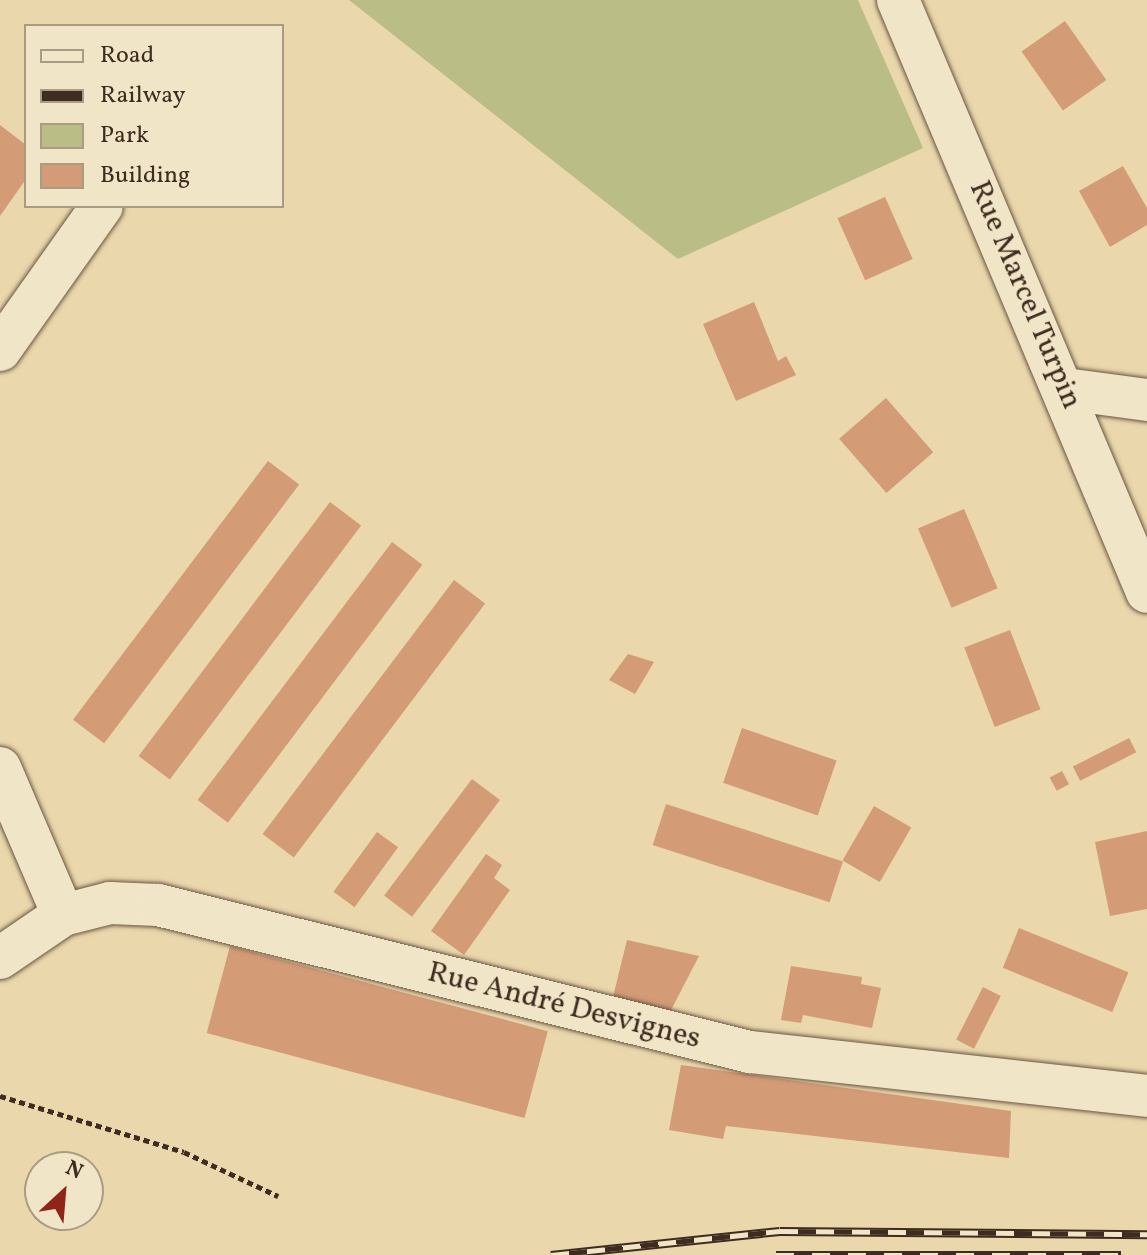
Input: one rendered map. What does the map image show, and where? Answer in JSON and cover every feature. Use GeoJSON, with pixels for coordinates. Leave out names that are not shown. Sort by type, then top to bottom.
{"type":"FeatureCollection","features":[{"type":"Feature","properties":{"kind":"street","name":"Rue Marcel Turpin"},"geometry":{"type":"LineString","coordinates":[[898,0],[1065,389],[1147,592]]}},
{"type":"Feature","properties":{"kind":"street"},"geometry":{"type":"LineString","coordinates":[[0,350],[101,208]]}},
{"type":"Feature","properties":{"kind":"street"},"geometry":{"type":"LineString","coordinates":[[1065,389],[1147,400]]}},
{"type":"Feature","properties":{"kind":"street"},"geometry":{"type":"LineString","coordinates":[[0,768],[63,915]]}},
{"type":"Feature","properties":{"kind":"street","name":"Rue André Desvignes"},"geometry":{"type":"LineString","coordinates":[[0,958],[63,915],[110,903],[158,905],[750,1052],[1147,1096]]}},
{"type":"Feature","properties":{"kind":"path"},"geometry":{"type":"LineString","coordinates":[[0,1096],[184,1152],[278,1196]]}},
{"type":"Feature","properties":{"kind":"green space"},"geometry":{"type":"Polygon","coordinates":[[[349,0],[858,0],[923,148],[678,259],[349,0]]]}},
{"type":"Feature","properties":{"kind":"building"},"geometry":{"type":"Polygon","coordinates":[[[1065,21],[1106,80],[1063,110],[1022,51],[1065,21]]]}},
{"type":"Feature","properties":{"kind":"building"},"geometry":{"type":"Polygon","coordinates":[[[0,125],[24,143],[24,182],[0,216],[0,125]]]}},
{"type":"Feature","properties":{"kind":"building"},"geometry":{"type":"Polygon","coordinates":[[[1123,166],[1147,208],[1147,225],[1110,247],[1079,191],[1123,166]]]}},
{"type":"Feature","properties":{"kind":"building"},"geometry":{"type":"Polygon","coordinates":[[[885,197],[913,259],[865,280],[837,218],[885,197]]]}},
{"type":"Feature","properties":{"kind":"building"},"geometry":{"type":"Polygon","coordinates":[[[754,302],[778,361],[786,356],[796,375],[736,401],[703,324],[754,302]]]}},
{"type":"Feature","properties":{"kind":"building"},"geometry":{"type":"Polygon","coordinates":[[[886,398],[933,452],[886,493],[839,439],[886,398]]]}},
{"type":"Feature","properties":{"kind":"building"},"geometry":{"type":"Polygon","coordinates":[[[268,461],[299,484],[104,743],[73,720],[268,461]]]}},
{"type":"Feature","properties":{"kind":"building"},"geometry":{"type":"Polygon","coordinates":[[[330,502],[361,525],[170,779],[139,756],[330,502]]]}},
{"type":"Feature","properties":{"kind":"building"},"geometry":{"type":"Polygon","coordinates":[[[964,509],[998,588],[952,608],[918,529],[964,509]]]}},
{"type":"Feature","properties":{"kind":"building"},"geometry":{"type":"Polygon","coordinates":[[[392,542],[422,565],[228,823],[198,800],[392,542]]]}},
{"type":"Feature","properties":{"kind":"building"},"geometry":{"type":"Polygon","coordinates":[[[454,580],[485,603],[294,857],[263,834],[454,580]]]}},
{"type":"Feature","properties":{"kind":"building"},"geometry":{"type":"Polygon","coordinates":[[[1010,630],[1040,709],[995,727],[964,648],[1010,630]]]}},
{"type":"Feature","properties":{"kind":"building"},"geometry":{"type":"Polygon","coordinates":[[[628,654],[654,662],[635,694],[609,680],[628,654]]]}},
{"type":"Feature","properties":{"kind":"building"},"geometry":{"type":"Polygon","coordinates":[[[742,728],[837,761],[818,815],[723,783],[742,728]]]}},
{"type":"Feature","properties":{"kind":"building"},"geometry":{"type":"Polygon","coordinates":[[[1129,738],[1136,752],[1080,781],[1073,767],[1129,738]]]}},
{"type":"Feature","properties":{"kind":"building"},"geometry":{"type":"Polygon","coordinates":[[[1062,771],[1069,784],[1057,791],[1050,778],[1062,771]]]}},
{"type":"Feature","properties":{"kind":"building"},"geometry":{"type":"Polygon","coordinates":[[[472,779],[500,800],[412,917],[384,896],[472,779]]]}},
{"type":"Feature","properties":{"kind":"building"},"geometry":{"type":"Polygon","coordinates":[[[666,804],[843,861],[830,902],[653,845],[666,804]]]}},
{"type":"Feature","properties":{"kind":"building"},"geometry":{"type":"Polygon","coordinates":[[[874,806],[911,828],[880,882],[842,861],[874,806]]]}},
{"type":"Feature","properties":{"kind":"building"},"geometry":{"type":"Polygon","coordinates":[[[1147,831],[1147,909],[1110,916],[1095,842],[1147,831]]]}},
{"type":"Feature","properties":{"kind":"building"},"geometry":{"type":"Polygon","coordinates":[[[377,832],[398,847],[355,907],[334,892],[377,832]]]}},
{"type":"Feature","properties":{"kind":"building"},"geometry":{"type":"Polygon","coordinates":[[[486,854],[502,865],[494,878],[510,890],[464,955],[431,931],[486,854]]]}},
{"type":"Feature","properties":{"kind":"building"},"geometry":{"type":"Polygon","coordinates":[[[1019,928],[1128,972],[1112,1012],[1003,968],[1019,928]]]}},
{"type":"Feature","properties":{"kind":"building"},"geometry":{"type":"Polygon","coordinates":[[[627,940],[699,956],[668,1016],[612,1001],[627,940]]]}},
{"type":"Feature","properties":{"kind":"building"},"geometry":{"type":"Polygon","coordinates":[[[230,946],[548,1031],[524,1118],[207,1033],[230,946]]]}},
{"type":"Feature","properties":{"kind":"building"},"geometry":{"type":"Polygon","coordinates":[[[791,966],[862,977],[861,984],[881,988],[872,1028],[803,1015],[801,1023],[781,1020],[791,966]]]}},
{"type":"Feature","properties":{"kind":"building"},"geometry":{"type":"Polygon","coordinates":[[[983,987],[1001,996],[974,1049],[956,1040],[983,987]]]}},
{"type":"Feature","properties":{"kind":"building"},"geometry":{"type":"Polygon","coordinates":[[[681,1065],[1011,1111],[1009,1158],[726,1126],[723,1139],[669,1130],[681,1065]]]}},
{"type":"Feature","properties":{"kind":"railway"},"geometry":{"type":"LineString","coordinates":[[551,1255],[780,1231],[1147,1234]]}},
{"type":"Feature","properties":{"kind":"railway"},"geometry":{"type":"LineString","coordinates":[[776,1255],[1121,1255]]}}]}
